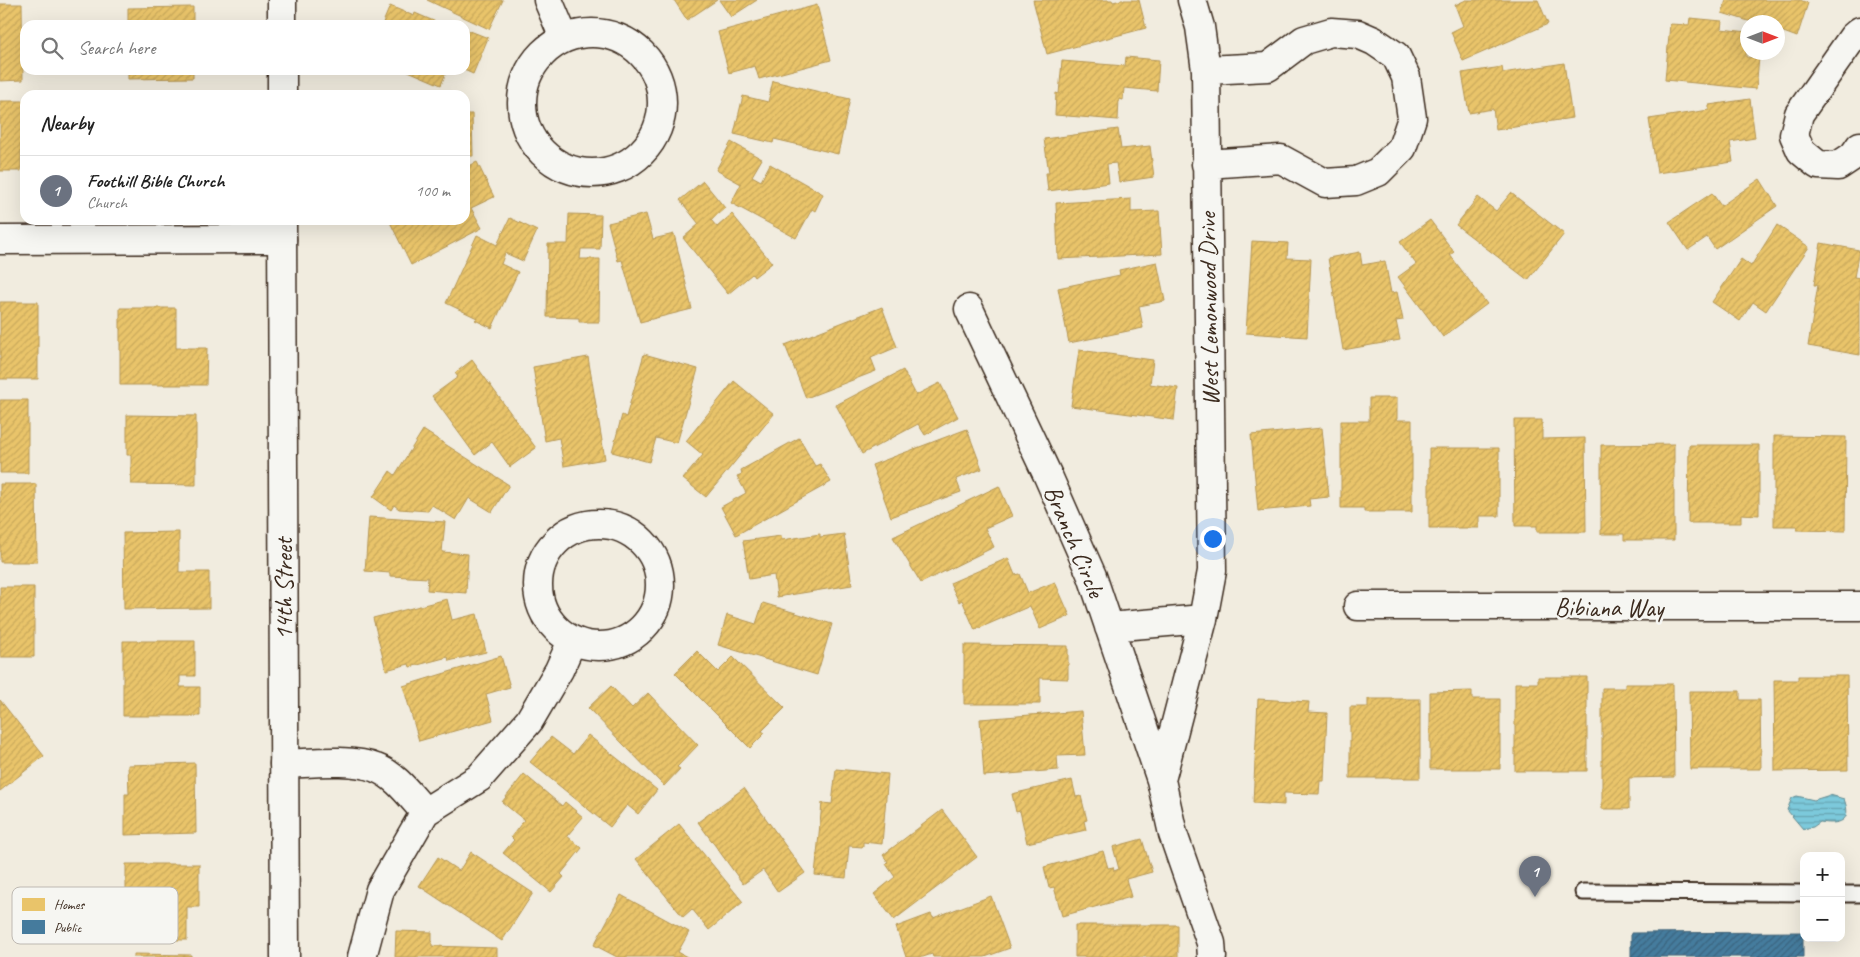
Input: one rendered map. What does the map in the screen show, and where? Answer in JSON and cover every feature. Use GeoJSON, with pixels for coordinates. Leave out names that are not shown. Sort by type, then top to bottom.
{"type":"FeatureCollection","features":[{"type":"Feature","properties":{"kind":"street"},"geometry":{"type":"LineString","coordinates":[[282,0],[282,20]]}},
{"type":"Feature","properties":{"kind":"street"},"geometry":{"type":"LineString","coordinates":[[548,0],[564,38]]}},
{"type":"Feature","properties":{"kind":"street","name":"West Lemonwood Drive"},"geometry":{"type":"LineString","coordinates":[[1160,780],[1203,618],[1212,572],[1206,70],[1200,26],[1192,0]]}},
{"type":"Feature","properties":{"kind":"street"},"geometry":{"type":"LineString","coordinates":[[1860,31],[1853,37],[1799,114],[1794,135],[1801,151],[1818,165],[1838,166],[1853,156],[1860,146]]}},
{"type":"Feature","properties":{"kind":"street"},"geometry":{"type":"LineString","coordinates":[[591,32],[618,37],[642,52],[657,75],[663,102],[658,129],[643,153],[620,169],[593,175],[566,170],[542,155],[527,132],[521,105],[526,77],[541,54],[564,38],[591,32]]}},
{"type":"Feature","properties":{"kind":"street"},"geometry":{"type":"LineString","coordinates":[[1206,70],[1268,67],[1304,40],[1331,32],[1358,34],[1374,41],[1396,56],[1406,77],[1412,118],[1402,148],[1378,172],[1356,181],[1325,183],[1281,159],[1206,164]]}},
{"type":"Feature","properties":{"kind":"street"},"geometry":{"type":"LineString","coordinates":[[282,75],[282,90]]}},
{"type":"Feature","properties":{"kind":"street"},"geometry":{"type":"LineString","coordinates":[[0,240],[282,230]]}},
{"type":"Feature","properties":{"kind":"street","name":"14th Street"},"geometry":{"type":"LineString","coordinates":[[282,230],[285,957]]}},
{"type":"Feature","properties":{"kind":"street","name":"Branch Circle"},"geometry":{"type":"LineString","coordinates":[[969,310],[1044,468],[1092,576],[1160,780],[1173,834],[1211,943],[1212,957]]}},
{"type":"Feature","properties":{"kind":"street"},"geometry":{"type":"LineString","coordinates":[[603,524],[626,530],[645,544],[657,565],[660,589],[654,612],[640,631],[619,643],[596,647],[572,641],[553,626],[541,606],[538,582],[544,558],[558,539],[579,527],[603,524]]}},
{"type":"Feature","properties":{"kind":"street","name":"Bibiana Way"},"geometry":{"type":"LineString","coordinates":[[1358,606],[1860,606]]}},
{"type":"Feature","properties":{"kind":"street"},"geometry":{"type":"LineString","coordinates":[[1109,627],[1203,618]]}},
{"type":"Feature","properties":{"kind":"street"},"geometry":{"type":"LineString","coordinates":[[362,957],[380,890],[425,812],[479,778],[530,721],[559,670],[572,641]]}},
{"type":"Feature","properties":{"kind":"street"},"geometry":{"type":"LineString","coordinates":[[284,764],[354,763],[377,768],[397,782],[425,812]]}},
{"type":"Feature","properties":{"kind":"lane"},"geometry":{"type":"LineString","coordinates":[[1584,892],[1800,894]]}},
{"type":"Feature","properties":{"kind":"lane"},"geometry":{"type":"LineString","coordinates":[[1845,894],[1860,894]]}},
{"type":"Feature","properties":{"kind":"water"},"geometry":{"type":"Polygon","coordinates":[[[1830,795],[1844,799],[1847,813],[1838,822],[1820,822],[1813,827],[1803,829],[1787,810],[1792,798],[1797,796],[1814,800],[1830,795]]]}},
{"type":"Feature","properties":{"kind":"building: Homes"},"geometry":{"type":"Polygon","coordinates":[[[427,0],[503,0],[489,29],[427,0]]]}},
{"type":"Feature","properties":{"kind":"building: Homes"},"geometry":{"type":"Polygon","coordinates":[[[674,0],[717,0],[687,20],[674,0]]]}},
{"type":"Feature","properties":{"kind":"building: Homes"},"geometry":{"type":"Polygon","coordinates":[[[719,0],[757,0],[731,17],[719,0]]]}},
{"type":"Feature","properties":{"kind":"building: Homes"},"geometry":{"type":"Polygon","coordinates":[[[1033,0],[1112,0],[1113,2],[1139,0],[1146,28],[1047,54],[1033,0]]]}},
{"type":"Feature","properties":{"kind":"building: Homes"},"geometry":{"type":"Polygon","coordinates":[[[1466,0],[1538,0],[1548,24],[1463,61],[1451,32],[1463,26],[1455,5],[1466,0]]]}},
{"type":"Feature","properties":{"kind":"building: Homes"},"geometry":{"type":"Polygon","coordinates":[[[1726,0],[1800,0],[1808,3],[1797,37],[1785,33],[1785,15],[1740,15],[1740,18],[1722,13],[1726,0]]]}},
{"type":"Feature","properties":{"kind":"building: Homes"},"geometry":{"type":"Polygon","coordinates":[[[0,4],[22,4],[22,20],[20,20],[20,75],[23,75],[23,80],[0,81],[0,4]]]}},
{"type":"Feature","properties":{"kind":"building: Homes"},"geometry":{"type":"Polygon","coordinates":[[[817,5],[831,60],[759,79],[755,66],[729,73],[718,32],[817,5]]]}},
{"type":"Feature","properties":{"kind":"building: Homes"},"geometry":{"type":"Polygon","coordinates":[[[390,6],[414,16],[415,13],[431,20],[384,20],[390,6]]]}},
{"type":"Feature","properties":{"kind":"building: Homes"},"geometry":{"type":"Polygon","coordinates":[[[193,7],[193,20],[128,20],[128,8],[193,7]]]}},
{"type":"Feature","properties":{"kind":"building: Homes"},"geometry":{"type":"Polygon","coordinates":[[[1690,18],[1722,21],[1721,29],[1740,31],[1740,60],[1759,60],[1756,89],[1665,80],[1670,24],[1689,25],[1690,18]]]}},
{"type":"Feature","properties":{"kind":"building: Homes"},"geometry":{"type":"Polygon","coordinates":[[[470,31],[488,38],[473,74],[470,73],[470,31]]]}},
{"type":"Feature","properties":{"kind":"building: Homes"},"geometry":{"type":"Polygon","coordinates":[[[1126,57],[1159,60],[1157,91],[1124,88],[1123,100],[1119,99],[1118,120],[1055,115],[1056,93],[1059,94],[1062,61],[1125,66],[1126,57]]]}},
{"type":"Feature","properties":{"kind":"building: Homes"},"geometry":{"type":"Polygon","coordinates":[[[1564,63],[1572,118],[1496,130],[1493,109],[1469,113],[1462,73],[1502,67],[1503,73],[1564,63]]]}},
{"type":"Feature","properties":{"kind":"building: Homes"},"geometry":{"type":"Polygon","coordinates":[[[128,75],[193,75],[193,78],[128,79],[128,75]]]}},
{"type":"Feature","properties":{"kind":"building: Homes"},"geometry":{"type":"Polygon","coordinates":[[[418,75],[445,75],[441,85],[418,75]]]}},
{"type":"Feature","properties":{"kind":"building: Homes"},"geometry":{"type":"Polygon","coordinates":[[[773,81],[850,99],[838,154],[774,139],[773,143],[734,134],[743,96],[768,102],[773,81]]]}},
{"type":"Feature","properties":{"kind":"building: Homes"},"geometry":{"type":"Polygon","coordinates":[[[1750,99],[1755,138],[1730,142],[1733,162],[1657,173],[1649,119],[1709,110],[1709,105],[1750,99]]]}},
{"type":"Feature","properties":{"kind":"building: Homes"},"geometry":{"type":"Polygon","coordinates":[[[0,101],[20,101],[20,171],[0,171],[0,101]]]}},
{"type":"Feature","properties":{"kind":"building: Homes"},"geometry":{"type":"Polygon","coordinates":[[[470,114],[472,114],[473,156],[470,156],[470,114]]]}},
{"type":"Feature","properties":{"kind":"building: Homes"},"geometry":{"type":"Polygon","coordinates":[[[1118,129],[1121,149],[1150,146],[1154,177],[1119,182],[1116,163],[1107,164],[1109,183],[1048,191],[1046,173],[1049,173],[1044,139],[1118,129]]]}},
{"type":"Feature","properties":{"kind":"building: Homes"},"geometry":{"type":"Polygon","coordinates":[[[731,142],[762,159],[752,176],[761,181],[770,164],[823,194],[815,211],[812,209],[796,238],[731,203],[741,184],[716,170],[731,142]]]}},
{"type":"Feature","properties":{"kind":"building: Homes"},"geometry":{"type":"Polygon","coordinates":[[[477,162],[494,197],[471,208],[482,228],[411,265],[391,225],[470,225],[470,166],[477,162]]]}},
{"type":"Feature","properties":{"kind":"building: Homes"},"geometry":{"type":"Polygon","coordinates":[[[1760,179],[1777,206],[1715,249],[1707,237],[1688,250],[1669,222],[1712,193],[1721,206],[1760,179]]]}},
{"type":"Feature","properties":{"kind":"building: Homes"},"geometry":{"type":"Polygon","coordinates":[[[703,181],[725,208],[711,220],[717,227],[732,214],[772,263],[754,277],[752,274],[728,294],[683,238],[699,224],[680,200],[703,181]]]}},
{"type":"Feature","properties":{"kind":"building: Homes"},"geometry":{"type":"Polygon","coordinates":[[[1511,193],[1564,234],[1528,280],[1456,225],[1478,197],[1496,211],[1511,193]]]}},
{"type":"Feature","properties":{"kind":"building: Homes"},"geometry":{"type":"Polygon","coordinates":[[[1131,199],[1131,212],[1159,211],[1162,254],[1058,259],[1056,203],[1131,199]]]}},
{"type":"Feature","properties":{"kind":"building: Homes"},"geometry":{"type":"Polygon","coordinates":[[[569,214],[601,215],[600,249],[581,249],[580,259],[600,259],[599,322],[579,322],[579,318],[547,317],[548,244],[568,244],[569,214]]]}},
{"type":"Feature","properties":{"kind":"building: Homes"},"geometry":{"type":"Polygon","coordinates":[[[646,214],[653,239],[674,234],[692,309],[640,322],[622,260],[618,261],[608,223],[646,214]]]}},
{"type":"Feature","properties":{"kind":"building: Homes"},"geometry":{"type":"Polygon","coordinates":[[[510,218],[537,231],[523,261],[505,253],[501,264],[518,272],[492,328],[475,320],[477,318],[446,303],[477,235],[497,245],[510,218]]]}},
{"type":"Feature","properties":{"kind":"building: Homes"},"geometry":{"type":"Polygon","coordinates":[[[1430,220],[1454,252],[1450,255],[1487,304],[1443,337],[1398,277],[1416,264],[1400,242],[1430,220]]]}},
{"type":"Feature","properties":{"kind":"building: Homes"},"geometry":{"type":"Polygon","coordinates":[[[1777,225],[1809,247],[1766,311],[1753,302],[1740,321],[1712,302],[1741,259],[1751,266],[1777,225]]]}},
{"type":"Feature","properties":{"kind":"building: Homes"},"geometry":{"type":"Polygon","coordinates":[[[1252,241],[1288,243],[1287,258],[1311,259],[1307,337],[1246,333],[1252,241]]]}},
{"type":"Feature","properties":{"kind":"building: Homes"},"geometry":{"type":"Polygon","coordinates":[[[1821,243],[1859,250],[1854,277],[1860,278],[1860,355],[1808,346],[1818,285],[1814,285],[1821,243]]]}},
{"type":"Feature","properties":{"kind":"building: Homes"},"geometry":{"type":"Polygon","coordinates":[[[1360,252],[1362,265],[1385,261],[1391,293],[1397,292],[1403,320],[1396,321],[1400,340],[1343,350],[1328,258],[1360,252]]]}},
{"type":"Feature","properties":{"kind":"building: Homes"},"geometry":{"type":"Polygon","coordinates":[[[1157,262],[1165,301],[1139,306],[1143,328],[1069,343],[1058,288],[1120,275],[1119,270],[1157,262]]]}},
{"type":"Feature","properties":{"kind":"building: Homes"},"geometry":{"type":"Polygon","coordinates":[[[0,302],[38,302],[38,379],[0,379],[0,302]]]}},
{"type":"Feature","properties":{"kind":"building: Homes"},"geometry":{"type":"Polygon","coordinates":[[[882,307],[897,347],[871,358],[876,371],[806,398],[785,345],[882,307]]]}},
{"type":"Feature","properties":{"kind":"building: Homes"},"geometry":{"type":"Polygon","coordinates":[[[120,308],[176,308],[176,348],[207,348],[206,385],[120,385],[120,308]]]}},
{"type":"Feature","properties":{"kind":"building: Homes"},"geometry":{"type":"Polygon","coordinates":[[[1079,350],[1153,360],[1150,384],[1178,388],[1174,420],[1071,406],[1079,350]]]}},
{"type":"Feature","properties":{"kind":"building: Homes"},"geometry":{"type":"Polygon","coordinates":[[[644,354],[698,369],[677,443],[656,438],[649,462],[612,452],[622,415],[626,417],[644,354]]]}},
{"type":"Feature","properties":{"kind":"building: Homes"},"geometry":{"type":"Polygon","coordinates":[[[588,357],[605,459],[564,466],[559,438],[545,441],[533,367],[588,357]]]}},
{"type":"Feature","properties":{"kind":"building: Homes"},"geometry":{"type":"Polygon","coordinates":[[[472,360],[536,448],[510,467],[492,442],[475,455],[432,396],[458,377],[455,373],[472,360]]]}},
{"type":"Feature","properties":{"kind":"building: Homes"},"geometry":{"type":"Polygon","coordinates":[[[903,370],[916,395],[940,383],[958,417],[925,435],[918,424],[862,454],[836,405],[903,370]]]}},
{"type":"Feature","properties":{"kind":"building: Homes"},"geometry":{"type":"Polygon","coordinates":[[[734,381],[774,414],[706,497],[683,479],[703,455],[686,441],[734,381]]]}},
{"type":"Feature","properties":{"kind":"building: Homes"},"geometry":{"type":"Polygon","coordinates":[[[1369,398],[1397,398],[1397,420],[1412,420],[1412,512],[1364,512],[1364,508],[1341,508],[1341,421],[1369,421],[1369,398]]]}},
{"type":"Feature","properties":{"kind":"building: Homes"},"geometry":{"type":"Polygon","coordinates":[[[0,400],[28,400],[28,473],[0,473],[0,400]]]}},
{"type":"Feature","properties":{"kind":"building: Homes"},"geometry":{"type":"Polygon","coordinates":[[[127,415],[196,416],[196,485],[131,484],[131,455],[127,455],[127,415]]]}},
{"type":"Feature","properties":{"kind":"building: Homes"},"geometry":{"type":"Polygon","coordinates":[[[1514,420],[1542,420],[1542,439],[1585,438],[1586,532],[1537,532],[1537,526],[1515,526],[1514,420]]]}},
{"type":"Feature","properties":{"kind":"building: Homes"},"geometry":{"type":"Polygon","coordinates":[[[1322,428],[1329,497],[1309,499],[1310,506],[1258,511],[1251,435],[1322,428]]]}},
{"type":"Feature","properties":{"kind":"building: Homes"},"geometry":{"type":"Polygon","coordinates":[[[967,429],[982,469],[956,479],[961,492],[891,517],[872,465],[967,429]]]}},
{"type":"Feature","properties":{"kind":"building: Homes"},"geometry":{"type":"Polygon","coordinates":[[[423,430],[509,485],[492,512],[469,498],[456,520],[432,505],[428,511],[399,509],[394,505],[391,510],[373,497],[390,471],[395,475],[423,430]]]}},
{"type":"Feature","properties":{"kind":"building: Homes"},"geometry":{"type":"Polygon","coordinates":[[[1774,436],[1846,437],[1845,531],[1797,530],[1797,526],[1774,526],[1774,436]]]}},
{"type":"Feature","properties":{"kind":"building: Homes"},"geometry":{"type":"Polygon","coordinates":[[[799,438],[815,466],[820,464],[831,482],[736,535],[721,507],[746,493],[737,476],[742,474],[741,470],[799,438]]]}},
{"type":"Feature","properties":{"kind":"building: Homes"},"geometry":{"type":"Polygon","coordinates":[[[1674,444],[1674,540],[1624,540],[1624,534],[1601,534],[1601,445],[1674,444]]]}},
{"type":"Feature","properties":{"kind":"building: Homes"},"geometry":{"type":"Polygon","coordinates":[[[1689,445],[1759,445],[1759,515],[1741,514],[1741,523],[1688,523],[1689,445]]]}},
{"type":"Feature","properties":{"kind":"building: Homes"},"geometry":{"type":"Polygon","coordinates":[[[1429,448],[1499,448],[1499,516],[1479,516],[1479,528],[1429,528],[1429,448]]]}},
{"type":"Feature","properties":{"kind":"building: Homes"},"geometry":{"type":"Polygon","coordinates":[[[0,484],[36,484],[37,562],[0,562],[0,484]]]}},
{"type":"Feature","properties":{"kind":"building: Homes"},"geometry":{"type":"Polygon","coordinates":[[[999,486],[1012,516],[985,528],[994,547],[921,583],[893,537],[999,486]]]}},
{"type":"Feature","properties":{"kind":"building: Homes"},"geometry":{"type":"Polygon","coordinates":[[[369,517],[445,522],[442,552],[468,554],[466,593],[427,590],[428,578],[390,576],[390,573],[365,571],[369,517]]]}},
{"type":"Feature","properties":{"kind":"building: Homes"},"geometry":{"type":"Polygon","coordinates":[[[179,532],[179,572],[209,572],[209,608],[124,609],[123,533],[179,532]]]}},
{"type":"Feature","properties":{"kind":"building: Homes"},"geometry":{"type":"Polygon","coordinates":[[[820,534],[820,537],[844,534],[852,585],[777,597],[774,575],[749,579],[743,541],[781,536],[782,540],[820,534]]]}},
{"type":"Feature","properties":{"kind":"building: Homes"},"geometry":{"type":"Polygon","coordinates":[[[1008,558],[1015,575],[1020,574],[1028,593],[1055,582],[1070,616],[1040,629],[1030,606],[975,630],[962,600],[959,602],[950,583],[1008,558]]]}},
{"type":"Feature","properties":{"kind":"building: Homes"},"geometry":{"type":"Polygon","coordinates":[[[0,587],[34,587],[34,657],[0,657],[0,587]]]}},
{"type":"Feature","properties":{"kind":"building: Homes"},"geometry":{"type":"Polygon","coordinates":[[[447,599],[452,620],[477,614],[486,652],[449,661],[448,657],[410,667],[409,664],[386,670],[373,618],[447,599]]]}},
{"type":"Feature","properties":{"kind":"building: Homes"},"geometry":{"type":"Polygon","coordinates":[[[763,603],[832,624],[817,675],[718,645],[727,615],[756,624],[763,603]]]}},
{"type":"Feature","properties":{"kind":"building: Homes"},"geometry":{"type":"Polygon","coordinates":[[[123,641],[195,641],[195,676],[180,676],[180,687],[200,687],[200,716],[123,716],[123,641]]]}},
{"type":"Feature","properties":{"kind":"building: Homes"},"geometry":{"type":"Polygon","coordinates":[[[964,645],[1068,646],[1068,679],[1040,678],[1040,704],[964,704],[964,645]]]}},
{"type":"Feature","properties":{"kind":"building: Homes"},"geometry":{"type":"Polygon","coordinates":[[[697,651],[718,672],[733,657],[785,708],[762,731],[765,733],[750,748],[675,673],[697,651]]]}},
{"type":"Feature","properties":{"kind":"building: Homes"},"geometry":{"type":"Polygon","coordinates":[[[501,656],[510,687],[486,694],[493,720],[419,741],[403,686],[501,656]]]}},
{"type":"Feature","properties":{"kind":"building: Homes"},"geometry":{"type":"Polygon","coordinates":[[[1798,676],[1847,676],[1848,770],[1775,771],[1774,680],[1798,680],[1798,676]]]}},
{"type":"Feature","properties":{"kind":"building: Homes"},"geometry":{"type":"Polygon","coordinates":[[[1538,677],[1587,677],[1587,771],[1515,771],[1515,683],[1538,683],[1538,677]]]}},
{"type":"Feature","properties":{"kind":"building: Homes"},"geometry":{"type":"Polygon","coordinates":[[[1625,684],[1673,684],[1674,777],[1629,778],[1629,809],[1602,809],[1602,688],[1625,688],[1625,684]]]}},
{"type":"Feature","properties":{"kind":"building: Homes"},"geometry":{"type":"Polygon","coordinates":[[[611,686],[632,708],[648,693],[698,745],[677,767],[680,769],[664,786],[588,708],[611,686]]]}},
{"type":"Feature","properties":{"kind":"building: Homes"},"geometry":{"type":"Polygon","coordinates":[[[1472,691],[1472,699],[1500,699],[1500,769],[1430,769],[1430,692],[1472,691]]]}},
{"type":"Feature","properties":{"kind":"building: Homes"},"geometry":{"type":"Polygon","coordinates":[[[1689,691],[1740,691],[1740,700],[1760,700],[1761,769],[1690,769],[1689,691]]]}},
{"type":"Feature","properties":{"kind":"building: Homes"},"geometry":{"type":"Polygon","coordinates":[[[1258,699],[1309,702],[1308,712],[1327,713],[1324,781],[1320,781],[1319,794],[1284,793],[1284,805],[1253,803],[1258,699]]]}},
{"type":"Feature","properties":{"kind":"building: Homes"},"geometry":{"type":"Polygon","coordinates":[[[1368,699],[1420,699],[1420,778],[1350,778],[1350,707],[1368,707],[1368,699]]]}},
{"type":"Feature","properties":{"kind":"building: Homes"},"geometry":{"type":"Polygon","coordinates":[[[0,700],[44,756],[0,791],[0,700]]]}},
{"type":"Feature","properties":{"kind":"building: Homes"},"geometry":{"type":"Polygon","coordinates":[[[1081,711],[1085,755],[1057,756],[1058,770],[984,776],[980,719],[1081,711]]]}},
{"type":"Feature","properties":{"kind":"building: Homes"},"geometry":{"type":"Polygon","coordinates":[[[588,735],[657,790],[638,814],[627,805],[610,827],[530,762],[551,737],[573,754],[588,735]]]}},
{"type":"Feature","properties":{"kind":"building: Homes"},"geometry":{"type":"Polygon","coordinates":[[[195,763],[196,833],[125,835],[125,794],[129,794],[128,765],[195,763]]]}},
{"type":"Feature","properties":{"kind":"building: Homes"},"geometry":{"type":"Polygon","coordinates":[[[836,769],[888,774],[882,844],[863,842],[863,847],[849,846],[846,878],[815,875],[822,803],[832,804],[836,769]]]}},
{"type":"Feature","properties":{"kind":"building: Homes"},"geometry":{"type":"Polygon","coordinates":[[[524,774],[562,806],[565,802],[583,817],[567,836],[582,848],[561,874],[564,877],[551,892],[503,853],[514,840],[511,837],[524,820],[502,802],[524,774]]]}},
{"type":"Feature","properties":{"kind":"building: Homes"},"geometry":{"type":"Polygon","coordinates":[[[1072,780],[1076,797],[1081,796],[1087,820],[1084,821],[1086,830],[1027,843],[1020,811],[1016,812],[1012,794],[1072,780]]]}},
{"type":"Feature","properties":{"kind":"building: Homes"},"geometry":{"type":"Polygon","coordinates":[[[744,788],[805,873],[778,892],[763,870],[743,884],[698,822],[744,788]]]}},
{"type":"Feature","properties":{"kind":"building: Homes"},"geometry":{"type":"Polygon","coordinates":[[[942,810],[977,857],[894,920],[874,894],[895,877],[886,864],[888,862],[883,855],[942,810]]]}},
{"type":"Feature","properties":{"kind":"building: Homes"},"geometry":{"type":"Polygon","coordinates":[[[679,824],[743,902],[709,930],[692,909],[683,917],[636,859],[679,824]]]}},
{"type":"Feature","properties":{"kind":"building: Homes"},"geometry":{"type":"Polygon","coordinates":[[[1142,839],[1152,872],[1126,879],[1131,897],[1062,916],[1054,887],[1049,888],[1044,867],[1103,851],[1108,868],[1113,867],[1114,871],[1119,869],[1113,847],[1142,839]]]}},
{"type":"Feature","properties":{"kind":"building: Homes"},"geometry":{"type":"Polygon","coordinates":[[[471,852],[533,893],[502,941],[419,886],[438,857],[459,871],[471,852]]]}},
{"type":"Feature","properties":{"kind":"building: Homes"},"geometry":{"type":"Polygon","coordinates":[[[126,864],[199,864],[199,907],[187,907],[187,940],[178,940],[178,887],[126,887],[126,864]]]}},
{"type":"Feature","properties":{"kind":"building: Homes"},"geometry":{"type":"Polygon","coordinates":[[[621,895],[689,932],[678,952],[687,957],[617,957],[594,945],[621,895]]]}},
{"type":"Feature","properties":{"kind":"building: Homes"},"geometry":{"type":"Polygon","coordinates":[[[991,896],[1010,948],[985,957],[933,957],[932,954],[923,957],[906,957],[896,927],[931,914],[933,918],[991,896]]]}},
{"type":"Feature","properties":{"kind":"building: Homes"},"geometry":{"type":"Polygon","coordinates":[[[1075,925],[1178,925],[1178,957],[1075,957],[1075,925]]]}},
{"type":"Feature","properties":{"kind":"building: Homes"},"geometry":{"type":"Polygon","coordinates":[[[396,931],[432,932],[432,946],[497,948],[497,957],[395,957],[396,931]]]}},
{"type":"Feature","properties":{"kind":"building: Homes"},"geometry":{"type":"Polygon","coordinates":[[[134,954],[191,955],[191,957],[134,957],[134,954]]]}},
{"type":"Feature","properties":{"kind":"building: Public"},"geometry":{"type":"Polygon","coordinates":[[[1800,932],[1800,942],[1803,942],[1803,957],[1631,957],[1631,933],[1800,932]]]}},
{"type":"Feature","properties":{"kind":"place","name":"Foothill Bible Church"},"geometry":{"type":"Point","coordinates":[1535,897]}}]}
